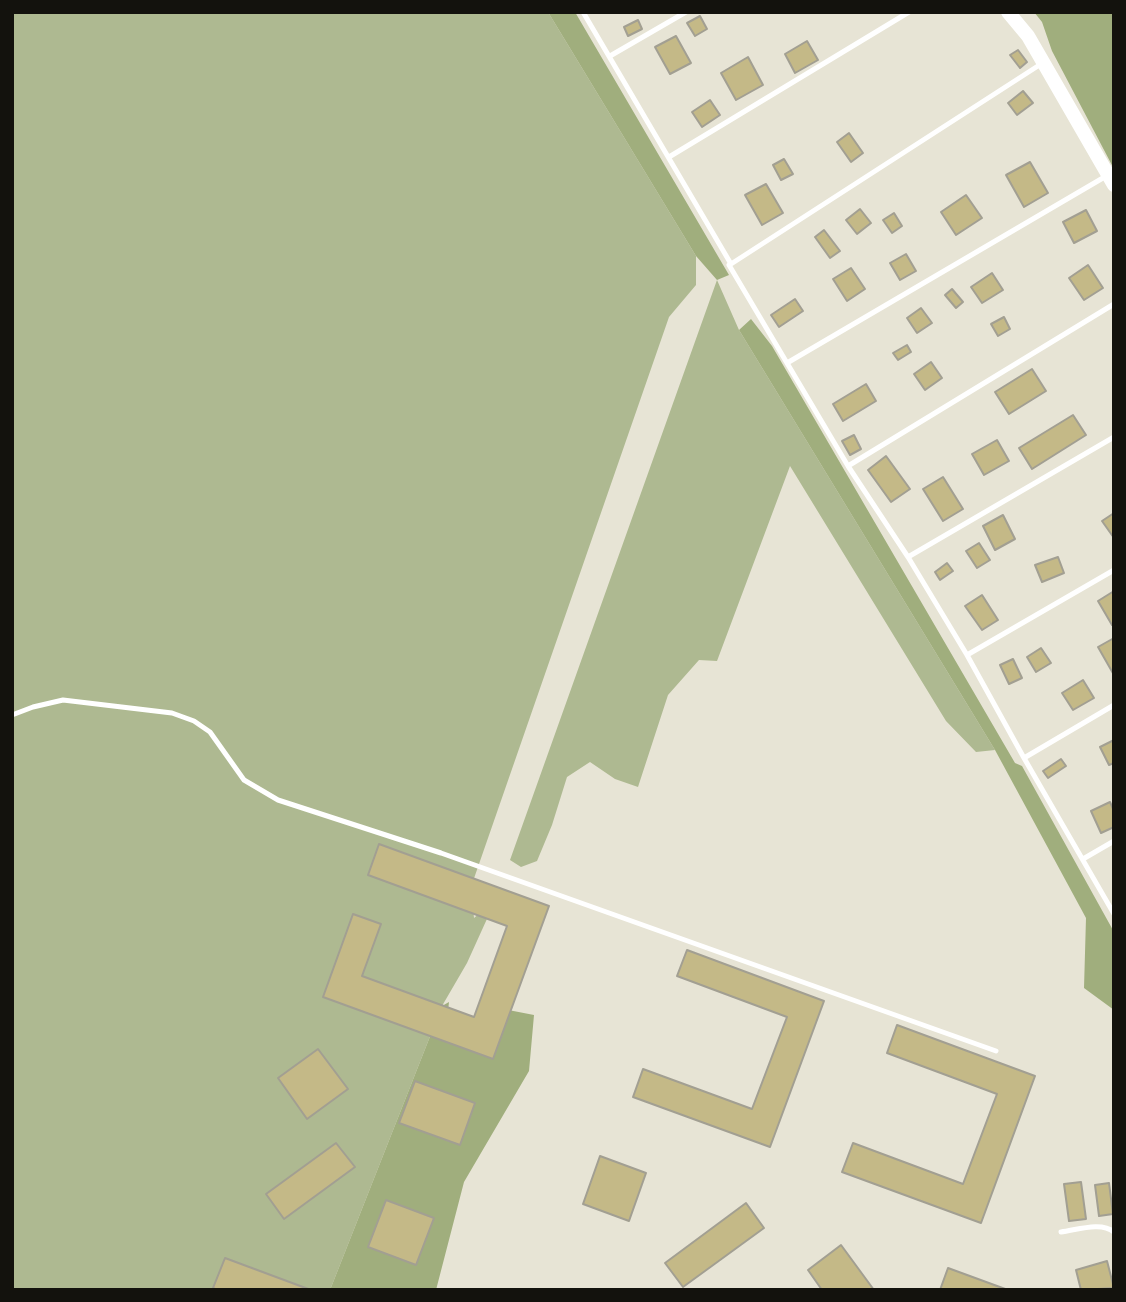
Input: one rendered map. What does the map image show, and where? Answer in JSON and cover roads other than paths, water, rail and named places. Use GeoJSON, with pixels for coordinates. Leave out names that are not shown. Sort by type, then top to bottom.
{"type":"FeatureCollection","features":[{"type":"Feature","properties":{"kind":"street"},"geometry":{"type":"LineString","coordinates":[[1008,12],[1028,36],[1044,62],[1111,180]]}},
{"type":"Feature","properties":{"kind":"lane"},"geometry":{"type":"LineString","coordinates":[[583,12],[848,466],[908,557],[967,655],[1114,914]]}},
{"type":"Feature","properties":{"kind":"lane"},"geometry":{"type":"LineString","coordinates":[[610,56],[686,12]]}},
{"type":"Feature","properties":{"kind":"lane"},"geometry":{"type":"LineString","coordinates":[[669,157],[909,12]]}},
{"type":"Feature","properties":{"kind":"lane"},"geometry":{"type":"LineString","coordinates":[[729,265],[1044,62]]}},
{"type":"Feature","properties":{"kind":"lane"},"geometry":{"type":"LineString","coordinates":[[788,363],[1111,180]]}},
{"type":"Feature","properties":{"kind":"lane"},"geometry":{"type":"LineString","coordinates":[[848,466],[1114,304]]}},
{"type":"Feature","properties":{"kind":"lane"},"geometry":{"type":"LineString","coordinates":[[908,557],[1114,437]]}},
{"type":"Feature","properties":{"kind":"lane"},"geometry":{"type":"LineString","coordinates":[[967,655],[1114,570]]}},
{"type":"Feature","properties":{"kind":"lane"},"geometry":{"type":"LineString","coordinates":[[12,715],[63,700],[172,713],[194,721],[210,732],[244,780],[278,800],[441,853],[996,1051]]}},
{"type":"Feature","properties":{"kind":"lane"},"geometry":{"type":"LineString","coordinates":[[1024,758],[1114,705]]}},
{"type":"Feature","properties":{"kind":"lane"},"geometry":{"type":"LineString","coordinates":[[1083,859],[1114,841]]}},
{"type":"Feature","properties":{"kind":"lane"},"geometry":{"type":"LineString","coordinates":[[1061,1232],[1101,1226],[1114,1232]]}}]}
